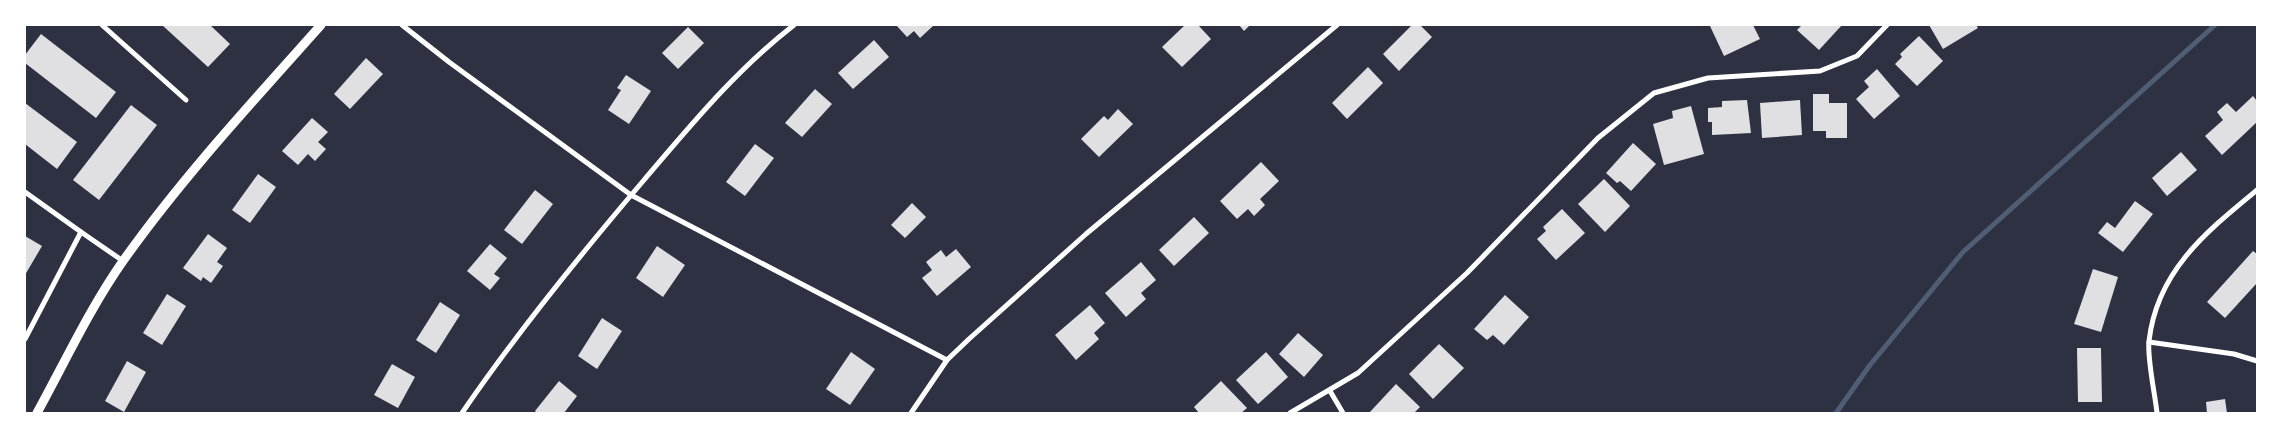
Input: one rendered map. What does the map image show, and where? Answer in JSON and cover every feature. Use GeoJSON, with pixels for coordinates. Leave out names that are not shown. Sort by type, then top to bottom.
{"type":"FeatureCollection","features":[{"type":"Feature","properties":{"kind":"street"},"geometry":{"type":"LineString","coordinates":[[102,25],[186,100]]}},
{"type":"Feature","properties":{"kind":"street"},"geometry":{"type":"LineString","coordinates":[[37,413],[101,295],[123,261],[170,199],[321,25]]}},
{"type":"Feature","properties":{"kind":"street"},"geometry":{"type":"LineString","coordinates":[[402,25],[449,62],[632,195],[947,360]]}},
{"type":"Feature","properties":{"kind":"street"},"geometry":{"type":"LineString","coordinates":[[462,413],[528,320],[710,102],[759,52],[794,25]]}},
{"type":"Feature","properties":{"kind":"street"},"geometry":{"type":"LineString","coordinates":[[911,413],[947,360],[1086,234],[1337,25]]}},
{"type":"Feature","properties":{"kind":"street"},"geometry":{"type":"LineString","coordinates":[[1290,413],[1358,373],[1467,273],[1598,138],[1654,93],[1708,78],[1820,72],[1857,56],[1887,25]]}},
{"type":"Feature","properties":{"kind":"street"},"geometry":{"type":"LineString","coordinates":[[2157,413],[2149,342],[2162,290],[2171,274],[2195,244],[2257,190]]}},
{"type":"Feature","properties":{"kind":"street"},"geometry":{"type":"LineString","coordinates":[[25,192],[123,261]]}},
{"type":"Feature","properties":{"kind":"street"},"geometry":{"type":"LineString","coordinates":[[25,339],[81,232]]}},
{"type":"Feature","properties":{"kind":"street"},"geometry":{"type":"LineString","coordinates":[[2149,342],[2234,354],[2257,361]]}},
{"type":"Feature","properties":{"kind":"street"},"geometry":{"type":"LineString","coordinates":[[1330,391],[1343,413]]}},
{"type":"Feature","properties":{"kind":"building"},"geometry":{"type":"Polygon","coordinates":[[[162,25],[210,25],[230,44],[208,67],[162,25]]]}},
{"type":"Feature","properties":{"kind":"building"},"geometry":{"type":"Polygon","coordinates":[[[896,25],[933,26],[920,38],[914,31],[907,37],[896,25]]]}},
{"type":"Feature","properties":{"kind":"building"},"geometry":{"type":"Polygon","coordinates":[[[1185,25],[1198,25],[1211,39],[1182,67],[1162,47],[1185,25]]]}},
{"type":"Feature","properties":{"kind":"building"},"geometry":{"type":"Polygon","coordinates":[[[1239,25],[1250,25],[1244,31],[1239,25]]]}},
{"type":"Feature","properties":{"kind":"building"},"geometry":{"type":"Polygon","coordinates":[[[1412,25],[1420,25],[1432,37],[1399,71],[1383,54],[1412,25]]]}},
{"type":"Feature","properties":{"kind":"building"},"geometry":{"type":"Polygon","coordinates":[[[1753,25],[1760,39],[1724,56],[1710,26],[1753,25]]]}},
{"type":"Feature","properties":{"kind":"building"},"geometry":{"type":"Polygon","coordinates":[[[1802,25],[1842,25],[1819,50],[1797,30],[1802,25]]]}},
{"type":"Feature","properties":{"kind":"building"},"geometry":{"type":"Polygon","coordinates":[[[1929,25],[1976,25],[1978,28],[1943,49],[1929,25]]]}},
{"type":"Feature","properties":{"kind":"building"},"geometry":{"type":"Polygon","coordinates":[[[688,27],[704,43],[678,69],[662,53],[688,27]]]}},
{"type":"Feature","properties":{"kind":"building"},"geometry":{"type":"Polygon","coordinates":[[[41,34],[116,92],[96,118],[25,63],[25,55],[41,34]]]}},
{"type":"Feature","properties":{"kind":"building"},"geometry":{"type":"Polygon","coordinates":[[[1919,36],[1943,61],[1917,86],[1895,64],[1902,57],[1900,54],[1919,36]]]}},
{"type":"Feature","properties":{"kind":"building"},"geometry":{"type":"Polygon","coordinates":[[[874,40],[889,57],[853,89],[838,73],[874,40]]]}},
{"type":"Feature","properties":{"kind":"building"},"geometry":{"type":"Polygon","coordinates":[[[366,58],[383,74],[350,109],[334,94],[366,58]]]}},
{"type":"Feature","properties":{"kind":"building"},"geometry":{"type":"Polygon","coordinates":[[[1368,67],[1383,83],[1347,119],[1332,103],[1368,67]]]}},
{"type":"Feature","properties":{"kind":"building"},"geometry":{"type":"Polygon","coordinates":[[[1877,69],[1900,96],[1874,119],[1856,99],[1869,87],[1864,81],[1877,69]]]}},
{"type":"Feature","properties":{"kind":"building"},"geometry":{"type":"Polygon","coordinates":[[[626,75],[651,91],[629,124],[608,110],[621,90],[617,88],[626,75]]]}},
{"type":"Feature","properties":{"kind":"building"},"geometry":{"type":"Polygon","coordinates":[[[815,89],[832,104],[802,137],[785,123],[815,89]]]}},
{"type":"Feature","properties":{"kind":"building"},"geometry":{"type":"Polygon","coordinates":[[[1813,94],[1829,94],[1829,103],[1847,103],[1847,138],[1826,138],[1826,131],[1813,131],[1813,94]]]}},
{"type":"Feature","properties":{"kind":"building"},"geometry":{"type":"Polygon","coordinates":[[[2253,96],[2257,101],[2257,122],[2222,155],[2205,136],[2223,120],[2217,112],[2227,103],[2236,112],[2253,96]]]}},
{"type":"Feature","properties":{"kind":"building"},"geometry":{"type":"Polygon","coordinates":[[[1747,100],[1751,133],[1712,135],[1712,122],[1708,122],[1708,108],[1722,107],[1722,101],[1747,100]]]}},
{"type":"Feature","properties":{"kind":"building"},"geometry":{"type":"Polygon","coordinates":[[[1800,100],[1802,135],[1762,138],[1760,103],[1800,100]]]}},
{"type":"Feature","properties":{"kind":"building"},"geometry":{"type":"Polygon","coordinates":[[[25,103],[77,142],[57,169],[25,144],[25,103]]]}},
{"type":"Feature","properties":{"kind":"building"},"geometry":{"type":"Polygon","coordinates":[[[131,105],[157,125],[99,200],[73,180],[131,105]]]}},
{"type":"Feature","properties":{"kind":"building"},"geometry":{"type":"Polygon","coordinates":[[[1691,106],[1704,154],[1664,165],[1653,124],[1673,118],[1672,111],[1691,106]]]}},
{"type":"Feature","properties":{"kind":"building"},"geometry":{"type":"Polygon","coordinates":[[[1118,109],[1133,124],[1099,157],[1081,139],[1104,116],[1108,120],[1118,109]]]}},
{"type":"Feature","properties":{"kind":"building"},"geometry":{"type":"Polygon","coordinates":[[[312,118],[328,132],[318,142],[326,149],[315,161],[308,154],[298,165],[282,151],[312,118]]]}},
{"type":"Feature","properties":{"kind":"building"},"geometry":{"type":"Polygon","coordinates":[[[1633,143],[1656,164],[1631,191],[1620,181],[1617,183],[1606,173],[1633,143]]]}},
{"type":"Feature","properties":{"kind":"building"},"geometry":{"type":"Polygon","coordinates":[[[755,144],[774,158],[745,196],[726,182],[755,144]]]}},
{"type":"Feature","properties":{"kind":"building"},"geometry":{"type":"Polygon","coordinates":[[[2181,152],[2197,170],[2167,196],[2152,178],[2181,152]]]}},
{"type":"Feature","properties":{"kind":"building"},"geometry":{"type":"Polygon","coordinates":[[[1261,162],[1279,181],[1260,199],[1265,205],[1254,216],[1248,209],[1237,219],[1220,201],[1261,162]]]}},
{"type":"Feature","properties":{"kind":"building"},"geometry":{"type":"Polygon","coordinates":[[[258,174],[276,187],[250,223],[232,210],[258,174]]]}},
{"type":"Feature","properties":{"kind":"building"},"geometry":{"type":"Polygon","coordinates":[[[1604,179],[1630,206],[1605,232],[1578,204],[1604,179]]]}},
{"type":"Feature","properties":{"kind":"building"},"geometry":{"type":"Polygon","coordinates":[[[535,190],[553,204],[522,244],[504,230],[535,190]]]}},
{"type":"Feature","properties":{"kind":"building"},"geometry":{"type":"Polygon","coordinates":[[[2135,201],[2153,214],[2123,252],[2098,233],[2107,222],[2115,228],[2135,201]]]}},
{"type":"Feature","properties":{"kind":"building"},"geometry":{"type":"Polygon","coordinates":[[[912,203],[926,217],[905,238],[891,225],[912,203]]]}},
{"type":"Feature","properties":{"kind":"building"},"geometry":{"type":"Polygon","coordinates":[[[1562,209],[1585,233],[1556,260],[1537,239],[1546,231],[1543,227],[1562,209]]]}},
{"type":"Feature","properties":{"kind":"building"},"geometry":{"type":"Polygon","coordinates":[[[1194,217],[1209,233],[1174,266],[1159,250],[1194,217]]]}},
{"type":"Feature","properties":{"kind":"building"},"geometry":{"type":"Polygon","coordinates":[[[208,234],[227,248],[217,262],[223,266],[211,283],[203,277],[201,281],[183,268],[208,234]]]}},
{"type":"Feature","properties":{"kind":"building"},"geometry":{"type":"Polygon","coordinates":[[[25,236],[42,246],[25,275],[25,236]]]}},
{"type":"Feature","properties":{"kind":"building"},"geometry":{"type":"Polygon","coordinates":[[[490,244],[507,258],[494,274],[500,278],[490,290],[467,271],[490,244]]]}},
{"type":"Feature","properties":{"kind":"building"},"geometry":{"type":"Polygon","coordinates":[[[657,246],[685,265],[663,297],[636,278],[657,246]]]}},
{"type":"Feature","properties":{"kind":"building"},"geometry":{"type":"Polygon","coordinates":[[[956,249],[971,267],[937,296],[922,278],[932,270],[926,262],[941,250],[946,257],[956,249]]]}},
{"type":"Feature","properties":{"kind":"building"},"geometry":{"type":"Polygon","coordinates":[[[2253,251],[2257,254],[2257,283],[2225,318],[2207,302],[2253,251]]]}},
{"type":"Feature","properties":{"kind":"building"},"geometry":{"type":"Polygon","coordinates":[[[1141,262],[1156,280],[1141,293],[1146,299],[1126,317],[1105,293],[1141,262]]]}},
{"type":"Feature","properties":{"kind":"building"},"geometry":{"type":"Polygon","coordinates":[[[2093,269],[2118,277],[2101,332],[2074,324],[2093,269]]]}},
{"type":"Feature","properties":{"kind":"building"},"geometry":{"type":"Polygon","coordinates":[[[167,294],[186,306],[162,345],[143,333],[167,294]]]}},
{"type":"Feature","properties":{"kind":"building"},"geometry":{"type":"Polygon","coordinates":[[[1505,295],[1529,317],[1504,345],[1493,335],[1487,340],[1474,329],[1505,295]]]}},
{"type":"Feature","properties":{"kind":"building"},"geometry":{"type":"Polygon","coordinates":[[[440,302],[460,315],[436,353],[416,340],[440,302]]]}},
{"type":"Feature","properties":{"kind":"building"},"geometry":{"type":"Polygon","coordinates":[[[1090,305],[1105,323],[1094,333],[1099,339],[1076,360],[1055,335],[1090,305]]]}},
{"type":"Feature","properties":{"kind":"building"},"geometry":{"type":"Polygon","coordinates":[[[602,318],[622,331],[597,369],[578,356],[602,318]]]}},
{"type":"Feature","properties":{"kind":"building"},"geometry":{"type":"Polygon","coordinates":[[[1298,333],[1323,355],[1304,377],[1279,354],[1298,333]]]}},
{"type":"Feature","properties":{"kind":"building"},"geometry":{"type":"Polygon","coordinates":[[[1439,344],[1464,368],[1433,399],[1409,374],[1439,344]]]}},
{"type":"Feature","properties":{"kind":"building"},"geometry":{"type":"Polygon","coordinates":[[[2077,348],[2101,348],[2102,402],[2078,402],[2077,348]]]}},
{"type":"Feature","properties":{"kind":"building"},"geometry":{"type":"Polygon","coordinates":[[[851,352],[875,369],[850,405],[826,389],[851,352]]]}},
{"type":"Feature","properties":{"kind":"building"},"geometry":{"type":"Polygon","coordinates":[[[1266,352],[1288,377],[1258,404],[1236,380],[1266,352]]]}},
{"type":"Feature","properties":{"kind":"building"},"geometry":{"type":"Polygon","coordinates":[[[127,361],[146,372],[124,412],[105,401],[127,361]]]}},
{"type":"Feature","properties":{"kind":"building"},"geometry":{"type":"Polygon","coordinates":[[[392,364],[415,377],[398,408],[374,395],[392,364]]]}},
{"type":"Feature","properties":{"kind":"building"},"geometry":{"type":"Polygon","coordinates":[[[559,381],[577,396],[564,413],[537,413],[535,411],[559,381]]]}},
{"type":"Feature","properties":{"kind":"building"},"geometry":{"type":"Polygon","coordinates":[[[1221,381],[1247,408],[1241,413],[1199,413],[1194,407],[1221,381]]]}},
{"type":"Feature","properties":{"kind":"building"},"geometry":{"type":"Polygon","coordinates":[[[1396,384],[1420,407],[1414,413],[1369,413],[1396,384]]]}},
{"type":"Feature","properties":{"kind":"building"},"geometry":{"type":"Polygon","coordinates":[[[2225,399],[2227,413],[2207,413],[2206,402],[2225,399]]]}},
{"type":"Feature","properties":{"kind":"waterway"},"geometry":{"type":"LineString","coordinates":[[1836,413],[1870,365],[1963,252],[2215,25]]}}]}
